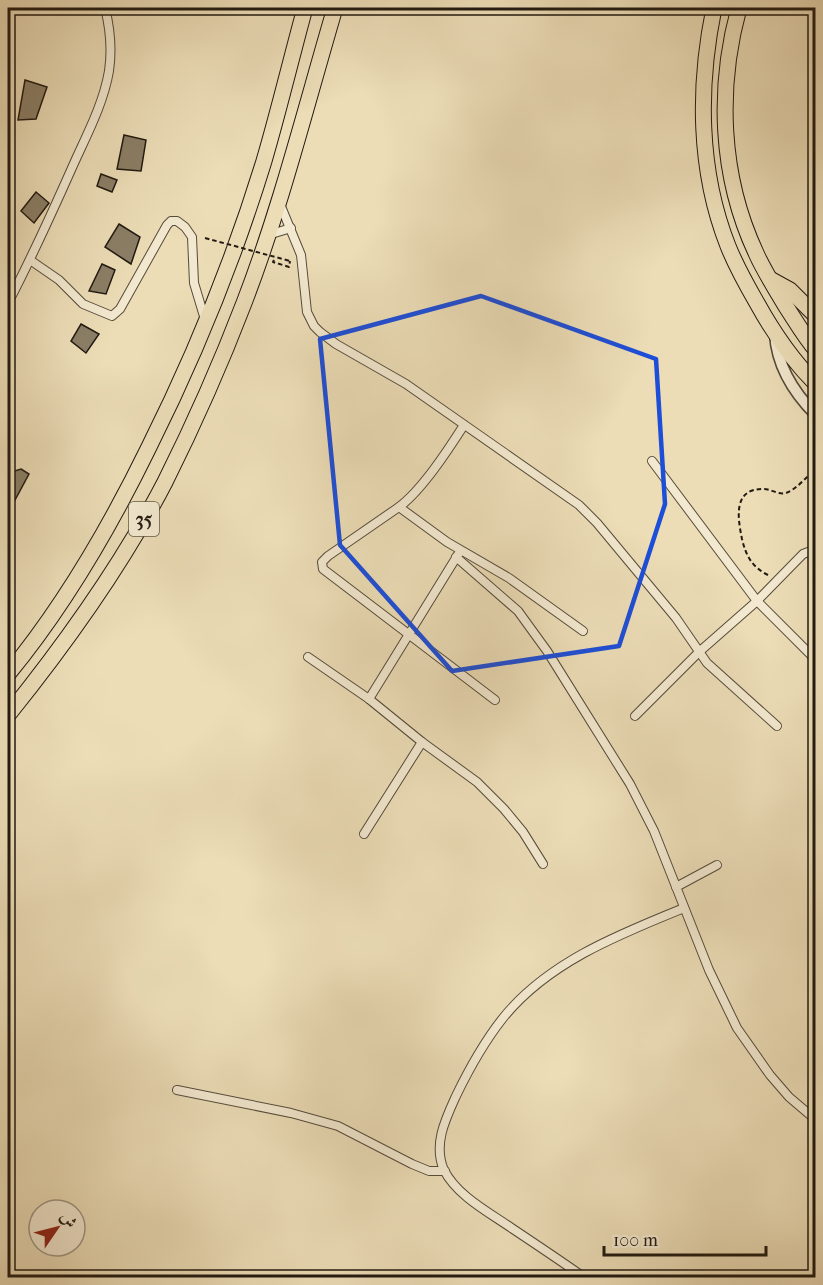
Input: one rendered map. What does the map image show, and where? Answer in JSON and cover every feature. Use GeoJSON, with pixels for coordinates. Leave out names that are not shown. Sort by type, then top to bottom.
{"type":"FeatureCollection","features":[{"type":"Feature","properties":{"kind":"highway","name":"35"},"geometry":{"type":"LineString","coordinates":[[8,674],[37,639],[67,595],[111,521],[161,423],[206,324],[263,162],[305,8]]}},
{"type":"Feature","properties":{"kind":"highway","name":"35"},"geometry":{"type":"LineString","coordinates":[[8,715],[59,651],[144,520],[165,482],[244,303],[279,201],[335,8]]}},
{"type":"Feature","properties":{"kind":"highway"},"geometry":{"type":"LineString","coordinates":[[714,8],[704,65],[706,160],[726,243],[774,334],[816,384]]}},
{"type":"Feature","properties":{"kind":"highway"},"geometry":{"type":"LineString","coordinates":[[739,8],[728,57],[725,93],[730,174],[748,235],[769,278],[816,350]]}},
{"type":"Feature","properties":{"kind":"highway"},"geometry":{"type":"LineString","coordinates":[[769,278],[790,290],[816,316]]}},
{"type":"Feature","properties":{"kind":"street"},"geometry":{"type":"LineString","coordinates":[[8,303],[87,134],[106,85],[110,32],[105,8]]}},
{"type":"Feature","properties":{"kind":"street"},"geometry":{"type":"LineString","coordinates":[[279,201],[301,255],[304,302],[314,326],[336,344],[406,384],[569,497],[588,513],[676,618],[707,663],[777,726]]}},
{"type":"Feature","properties":{"kind":"street"},"geometry":{"type":"LineString","coordinates":[[30,260],[59,280],[83,304],[112,316],[120,309],[167,225],[175,220],[185,227],[192,237],[196,290],[206,324]]}},
{"type":"Feature","properties":{"kind":"street"},"geometry":{"type":"LineString","coordinates":[[268,235],[291,228]]}},
{"type":"Feature","properties":{"kind":"street"},"geometry":{"type":"LineString","coordinates":[[196,290],[210,297],[217,294]]}},
{"type":"Feature","properties":{"kind":"street"},"geometry":{"type":"LineString","coordinates":[[774,334],[777,352],[785,373],[797,394],[816,415]]}},
{"type":"Feature","properties":{"kind":"street"},"geometry":{"type":"LineString","coordinates":[[464,425],[447,452],[416,492],[399,507],[328,556],[321,565],[333,579],[495,700]]}},
{"type":"Feature","properties":{"kind":"street"},"geometry":{"type":"LineString","coordinates":[[652,461],[757,601],[816,660]]}},
{"type":"Feature","properties":{"kind":"street"},"geometry":{"type":"LineString","coordinates":[[399,507],[458,553],[508,601],[537,636],[630,784],[654,831],[709,970],[737,1028],[770,1075],[789,1097],[815,1119]]}},
{"type":"Feature","properties":{"kind":"street"},"geometry":{"type":"LineString","coordinates":[[635,716],[699,652],[757,601],[803,554],[816,549]]}},
{"type":"Feature","properties":{"kind":"street"},"geometry":{"type":"LineString","coordinates":[[458,553],[509,578],[582,631]]}},
{"type":"Feature","properties":{"kind":"street"},"geometry":{"type":"LineString","coordinates":[[369,699],[458,553]]}},
{"type":"Feature","properties":{"kind":"street"},"geometry":{"type":"LineString","coordinates":[[308,657],[369,699],[493,796],[523,832],[543,864]]}},
{"type":"Feature","properties":{"kind":"street"},"geometry":{"type":"LineString","coordinates":[[364,834],[422,742]]}},
{"type":"Feature","properties":{"kind":"street"},"geometry":{"type":"LineString","coordinates":[[675,887],[717,865]]}},
{"type":"Feature","properties":{"kind":"street"},"geometry":{"type":"LineString","coordinates":[[585,1278],[475,1203],[454,1185],[445,1171],[439,1154],[440,1135],[449,1110],[477,1056],[504,1017],[541,982],[562,967],[628,931],[684,908]]}},
{"type":"Feature","properties":{"kind":"street"},"geometry":{"type":"LineString","coordinates":[[177,1090],[291,1113],[338,1126],[412,1164],[429,1171],[445,1171]]}},
{"type":"Feature","properties":{"kind":"path"},"geometry":{"type":"LineString","coordinates":[[205,238],[290,261],[289,267],[273,262],[276,254]]}},
{"type":"Feature","properties":{"kind":"path"},"geometry":{"type":"LineString","coordinates":[[779,578],[761,571],[747,557],[737,514],[739,505],[745,496],[754,490],[788,492],[816,469]]}},
{"type":"Feature","properties":{"kind":"highlighted area"},"geometry":{"type":"Polygon","coordinates":[[[481,296],[656,359],[665,504],[619,646],[452,671],[340,545],[320,339],[481,296]]]}},
{"type":"Feature","properties":{"kind":"building"},"geometry":{"type":"Polygon","coordinates":[[[25,80],[47,87],[36,119],[18,120],[25,80]]]}},
{"type":"Feature","properties":{"kind":"building"},"geometry":{"type":"Polygon","coordinates":[[[124,135],[146,140],[141,171],[117,169],[124,135]]]}},
{"type":"Feature","properties":{"kind":"building"},"geometry":{"type":"Polygon","coordinates":[[[101,174],[117,180],[112,192],[97,186],[101,174]]]}},
{"type":"Feature","properties":{"kind":"building"},"geometry":{"type":"Polygon","coordinates":[[[36,192],[49,203],[34,223],[21,211],[36,192]]]}},
{"type":"Feature","properties":{"kind":"building"},"geometry":{"type":"Polygon","coordinates":[[[119,224],[140,237],[131,264],[105,247],[119,224]]]}},
{"type":"Feature","properties":{"kind":"building"},"geometry":{"type":"Polygon","coordinates":[[[102,264],[115,270],[106,294],[89,291],[102,264]]]}},
{"type":"Feature","properties":{"kind":"building"},"geometry":{"type":"Polygon","coordinates":[[[81,324],[99,334],[86,353],[71,341],[81,324]]]}},
{"type":"Feature","properties":{"kind":"building"},"geometry":{"type":"Polygon","coordinates":[[[21,469],[29,474],[8,513],[8,473],[21,469]]]}}]}
